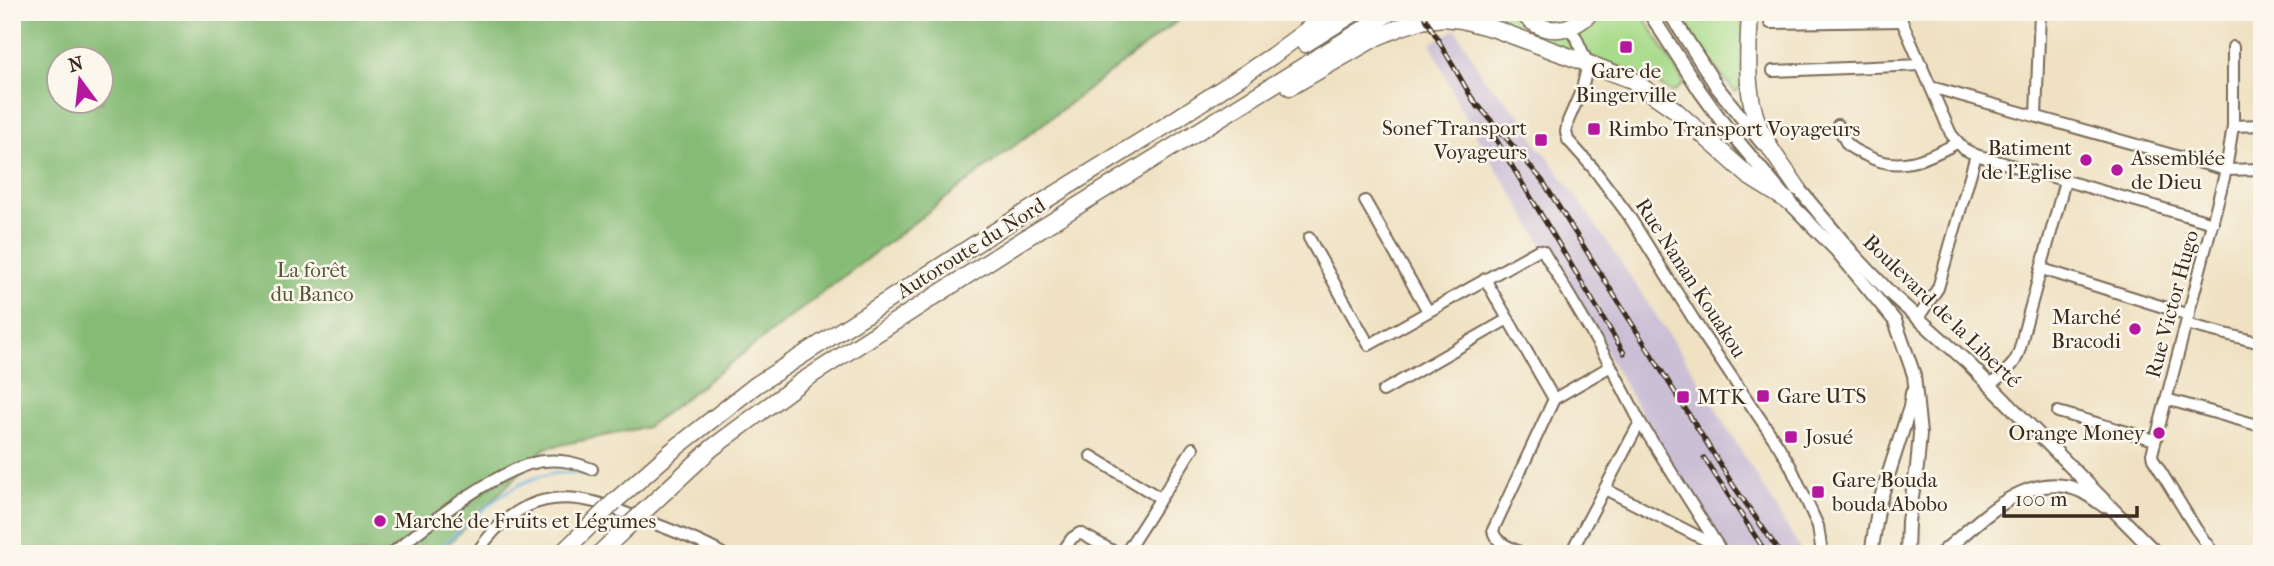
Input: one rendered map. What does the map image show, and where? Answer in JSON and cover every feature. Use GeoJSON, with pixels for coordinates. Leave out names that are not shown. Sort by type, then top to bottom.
{"type":"FeatureCollection","features":[{"type":"Feature","properties":{"kind":"highway","name":"Autoroute du Nord"},"geometry":{"type":"LineString","coordinates":[[561,554],[614,502],[692,434],[756,385],[1170,123],[1272,56],[1331,12]]}},
{"type":"Feature","properties":{"kind":"highway"},"geometry":{"type":"LineString","coordinates":[[1170,123],[1356,12]]}},
{"type":"Feature","properties":{"kind":"highway","name":"Autoroute du Nord"},"geometry":{"type":"LineString","coordinates":[[599,554],[712,448],[801,382],[1016,244],[1391,12]]}},
{"type":"Feature","properties":{"kind":"highway"},"geometry":{"type":"LineString","coordinates":[[1522,12],[1542,28],[1551,30],[1566,28],[1583,20],[1591,12]]}},
{"type":"Feature","properties":{"kind":"highway"},"geometry":{"type":"LineString","coordinates":[[1750,12],[1747,69],[1755,113],[1793,194]]}},
{"type":"Feature","properties":{"kind":"highway"},"geometry":{"type":"LineString","coordinates":[[1224,116],[1271,98],[1377,37],[1420,21],[1443,18],[1462,20],[1495,29],[1625,77],[1649,90],[1674,109],[1751,178],[1793,194]]}},
{"type":"Feature","properties":{"kind":"main road"},"geometry":{"type":"LineString","coordinates":[[1649,12],[1726,127],[1793,194],[1895,321],[1914,375],[1920,434],[1908,521],[1907,554]]}},
{"type":"Feature","properties":{"kind":"main road","name":"Boulevard de la Liberté"},"geometry":{"type":"LineString","coordinates":[[1669,12],[1717,87],[1793,194],[1891,294],[1990,385],[2157,554]]}},
{"type":"Feature","properties":{"kind":"main road"},"geometry":{"type":"LineString","coordinates":[[1871,554],[1879,504],[1910,407],[1914,375]]}},
{"type":"Feature","properties":{"kind":"main road"},"geometry":{"type":"LineString","coordinates":[[1944,551],[2007,499],[2021,493],[2055,487],[2082,492],[2127,522]]}},
{"type":"Feature","properties":{"kind":"street"},"geometry":{"type":"LineString","coordinates":[[2036,116],[2040,12]]}},
{"type":"Feature","properties":{"kind":"street"},"geometry":{"type":"LineString","coordinates":[[1770,23],[1900,16],[1957,143],[1976,155],[2213,223]]}},
{"type":"Feature","properties":{"kind":"street"},"geometry":{"type":"LineString","coordinates":[[1566,28],[1576,37],[1588,64]]}},
{"type":"Feature","properties":{"kind":"street","name":"Rue Victor Hugo"},"geometry":{"type":"LineString","coordinates":[[2214,554],[2153,459],[2155,440],[2226,170],[2233,126],[2233,47]]}},
{"type":"Feature","properties":{"kind":"street","name":"Rue Nanan Kouakou"},"geometry":{"type":"LineString","coordinates":[[1588,64],[1582,89],[1568,121],[1568,140],[1629,216],[1697,325],[1778,445],[1818,526],[1822,554]]}},
{"type":"Feature","properties":{"kind":"street"},"geometry":{"type":"LineString","coordinates":[[1773,71],[1922,65]]}},
{"type":"Feature","properties":{"kind":"street"},"geometry":{"type":"LineString","coordinates":[[1931,87],[2226,170],[2262,169]]}},
{"type":"Feature","properties":{"kind":"street"},"geometry":{"type":"LineString","coordinates":[[1838,125],[1848,144],[1857,151],[1875,160],[1900,164],[1929,158],[1957,143]]}},
{"type":"Feature","properties":{"kind":"street"},"geometry":{"type":"LineString","coordinates":[[2233,126],[2262,125]]}},
{"type":"Feature","properties":{"kind":"street"},"geometry":{"type":"LineString","coordinates":[[1918,318],[1938,288],[1976,155]]}},
{"type":"Feature","properties":{"kind":"street"},"geometry":{"type":"LineString","coordinates":[[1990,385],[2013,366],[2019,354],[2065,181]]}},
{"type":"Feature","properties":{"kind":"street"},"geometry":{"type":"LineString","coordinates":[[1365,201],[1427,311]]}},
{"type":"Feature","properties":{"kind":"street"},"geometry":{"type":"LineString","coordinates":[[1309,238],[1369,345],[1541,250],[1611,366],[1640,422],[1720,550]]}},
{"type":"Feature","properties":{"kind":"street"},"geometry":{"type":"LineString","coordinates":[[2042,269],[2257,342]]}},
{"type":"Feature","properties":{"kind":"street"},"geometry":{"type":"LineString","coordinates":[[1485,279],[1554,399]]}},
{"type":"Feature","properties":{"kind":"street"},"geometry":{"type":"LineString","coordinates":[[1384,391],[1508,319]]}},
{"type":"Feature","properties":{"kind":"street"},"geometry":{"type":"LineString","coordinates":[[1515,552],[1498,542],[1493,530],[1554,399],[1611,366]]}},
{"type":"Feature","properties":{"kind":"street"},"geometry":{"type":"LineString","coordinates":[[2166,399],[2261,426]]}},
{"type":"Feature","properties":{"kind":"street"},"geometry":{"type":"LineString","coordinates":[[2058,412],[2155,440]]}},
{"type":"Feature","properties":{"kind":"street"},"geometry":{"type":"LineString","coordinates":[[1570,554],[1640,422]]}},
{"type":"Feature","properties":{"kind":"street"},"geometry":{"type":"LineString","coordinates":[[1125,554],[1193,448]]}},
{"type":"Feature","properties":{"kind":"street"},"geometry":{"type":"LineString","coordinates":[[1091,456],[1160,498]]}},
{"type":"Feature","properties":{"kind":"street"},"geometry":{"type":"LineString","coordinates":[[391,554],[458,503],[516,469],[542,461],[571,461],[592,469]]}},
{"type":"Feature","properties":{"kind":"street"},"geometry":{"type":"LineString","coordinates":[[1605,489],[1720,550]]}},
{"type":"Feature","properties":{"kind":"street"},"geometry":{"type":"LineString","coordinates":[[476,554],[500,522],[516,510],[533,502],[564,499],[594,502],[655,524],[723,554]]}},
{"type":"Feature","properties":{"kind":"street"},"geometry":{"type":"LineString","coordinates":[[1061,554],[1072,538],[1080,533],[1118,554]]}},
{"type":"Feature","properties":{"kind":"shaded area"},"geometry":{"type":"Polygon","coordinates":[[[1456,29],[1484,78],[1524,120],[1538,147],[1546,154],[1596,225],[1698,379],[1803,554],[1726,554],[1460,108],[1431,43],[1456,29]]]}},
{"type":"Feature","properties":{"kind":"green space","name":"La forêt du Banco"},"geometry":{"type":"Polygon","coordinates":[[[12,12],[1189,12],[647,427],[545,448],[438,554],[12,554],[12,12]]]}},
{"type":"Feature","properties":{"kind":"green space"},"geometry":{"type":"Polygon","coordinates":[[[1461,12],[1641,12],[1684,83],[1673,93],[1623,68],[1461,12]]]}},
{"type":"Feature","properties":{"kind":"green space"},"geometry":{"type":"Polygon","coordinates":[[[1678,12],[1744,12],[1744,85],[1735,92],[1698,44],[1678,12]]]}},
{"type":"Feature","properties":{"kind":"waterway"},"geometry":{"type":"LineString","coordinates":[[434,554],[478,514],[511,489],[547,475],[567,473],[594,477]]}},
{"type":"Feature","properties":{"kind":"railway"},"geometry":{"type":"LineString","coordinates":[[1422,12],[1477,107]]}},
{"type":"Feature","properties":{"kind":"railway"},"geometry":{"type":"LineString","coordinates":[[1472,98],[1542,180],[1733,485],[1781,554]]}},
{"type":"Feature","properties":{"kind":"railway"},"geometry":{"type":"LineString","coordinates":[[1491,131],[1624,353]]}},
{"type":"Feature","properties":{"kind":"railway"},"geometry":{"type":"LineString","coordinates":[[1704,458],[1767,554]]}},
{"type":"Feature","properties":{"kind":"place","name":"Gare de Bingerville"},"geometry":{"type":"Point","coordinates":[1626,47]}},
{"type":"Feature","properties":{"kind":"place","name":"Rimbo Transport Voyageurs"},"geometry":{"type":"Point","coordinates":[1594,129]}},
{"type":"Feature","properties":{"kind":"place","name":"Sonef Transport Voyageurs"},"geometry":{"type":"Point","coordinates":[1541,140]}},
{"type":"Feature","properties":{"kind":"place","name":"Batiment de l'Eglise"},"geometry":{"type":"Point","coordinates":[2086,160]}},
{"type":"Feature","properties":{"kind":"place","name":"Assemblée de Dieu"},"geometry":{"type":"Point","coordinates":[2117,170]}},
{"type":"Feature","properties":{"kind":"place","name":"Marché Bracodi"},"geometry":{"type":"Point","coordinates":[2135,329]}},
{"type":"Feature","properties":{"kind":"place","name":"Gare UTS"},"geometry":{"type":"Point","coordinates":[1763,396]}},
{"type":"Feature","properties":{"kind":"place","name":"MTK"},"geometry":{"type":"Point","coordinates":[1683,397]}},
{"type":"Feature","properties":{"kind":"place","name":"Orange Money"},"geometry":{"type":"Point","coordinates":[2159,433]}},
{"type":"Feature","properties":{"kind":"place","name":"Josué"},"geometry":{"type":"Point","coordinates":[1791,437]}},
{"type":"Feature","properties":{"kind":"place","name":"Gare Bouda bouda Abobo"},"geometry":{"type":"Point","coordinates":[1818,492]}},
{"type":"Feature","properties":{"kind":"place","name":"Marché de Fruits et Légumes"},"geometry":{"type":"Point","coordinates":[380,521]}}]}
